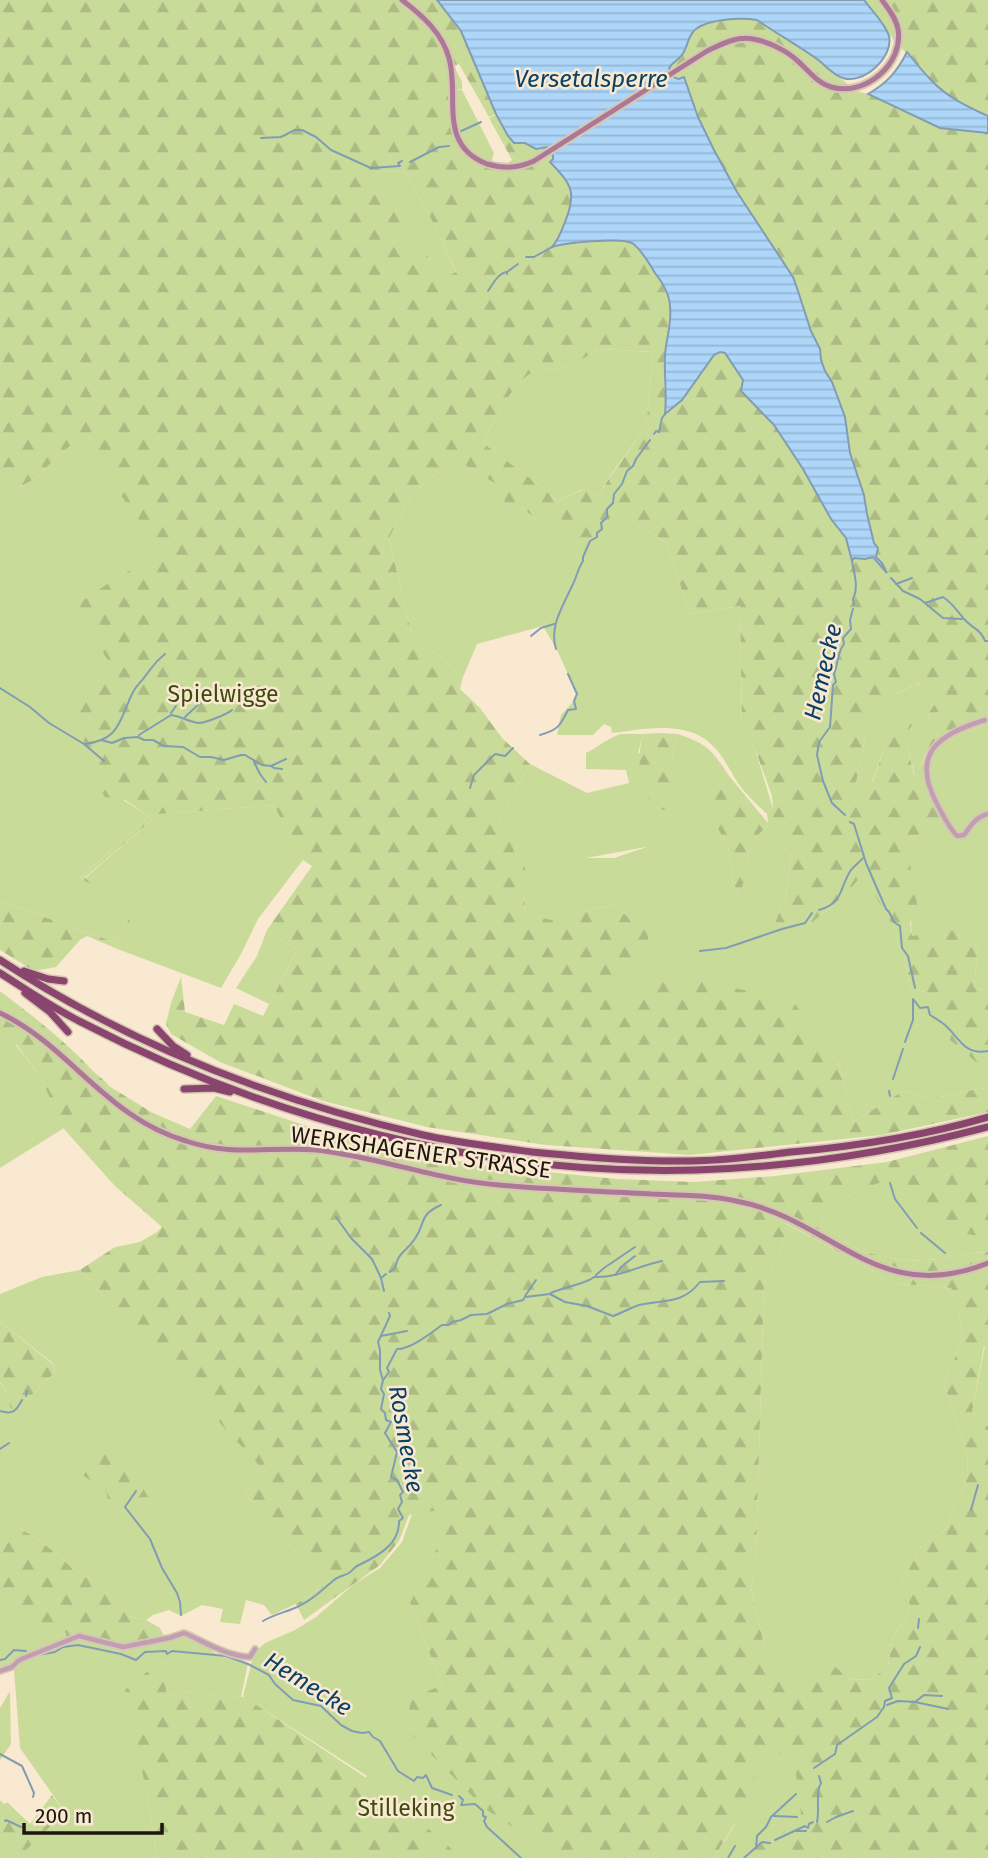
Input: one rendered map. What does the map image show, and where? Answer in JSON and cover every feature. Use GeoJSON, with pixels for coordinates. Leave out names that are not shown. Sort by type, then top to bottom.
{"type":"FeatureCollection","features":[{"type":"Feature","properties":{"kind":"highway"},"geometry":{"type":"LineString","coordinates":[[3,961],[29,973],[64,981]]}},
{"type":"Feature","properties":{"kind":"highway"},"geometry":{"type":"LineString","coordinates":[[3,961],[85,1011],[144,1041],[212,1070],[337,1112],[424,1135],[490,1147],[625,1159],[693,1161],[827,1149],[889,1140],[951,1128],[988,1117]]}},
{"type":"Feature","properties":{"kind":"highway"},"geometry":{"type":"LineString","coordinates":[[0,973],[79,1021],[140,1051],[247,1096]]}},
{"type":"Feature","properties":{"kind":"highway"},"geometry":{"type":"LineString","coordinates":[[18,984],[68,1032]]}},
{"type":"Feature","properties":{"kind":"highway"},"geometry":{"type":"LineString","coordinates":[[157,1029],[173,1046],[212,1070]]}},
{"type":"Feature","properties":{"kind":"highway"},"geometry":{"type":"LineString","coordinates":[[184,1089],[214,1088],[324,1121],[416,1144],[489,1157],[626,1169],[763,1167],[894,1149],[988,1127]]}},
{"type":"Feature","properties":{"kind":"main road"},"geometry":{"type":"LineString","coordinates":[[402,0],[430,24],[446,49],[452,70],[452,112],[457,137],[472,155],[481,161],[494,166],[510,167],[531,163],[707,51],[733,39],[760,41],[788,54],[821,82],[840,88],[859,86],[882,73],[889,65],[897,44],[898,28],[882,0]]}},
{"type":"Feature","properties":{"kind":"main road","name":"WERKSHAGENER STRASSE"},"geometry":{"type":"LineString","coordinates":[[0,1013],[43,1039],[130,1114],[163,1133],[197,1145],[232,1151],[317,1150],[498,1185],[728,1199],[768,1209],[880,1267],[900,1272],[944,1276],[988,1263]]}},
{"type":"Feature","properties":{"kind":"street"},"geometry":{"type":"LineString","coordinates":[[985,720],[960,728],[939,740],[930,754],[926,772],[932,794],[957,836],[964,835],[974,821],[988,814]]}},
{"type":"Feature","properties":{"kind":"street"},"geometry":{"type":"LineString","coordinates":[[0,1671],[12,1667],[24,1657],[79,1636],[123,1647],[184,1633],[237,1655],[250,1657],[255,1649]]}},
{"type":"Feature","properties":{"kind":"green space","name":"Spielwigge"},"geometry":{"type":"Polygon","coordinates":[[[0,0],[437,0],[466,40],[496,114],[489,117],[459,64],[454,66],[462,82],[462,89],[448,91],[450,118],[452,131],[463,152],[472,160],[498,170],[512,160],[489,118],[496,115],[510,139],[536,148],[547,146],[553,156],[550,162],[568,183],[572,196],[566,222],[553,246],[613,239],[632,243],[662,283],[671,305],[665,352],[665,413],[682,400],[714,355],[725,352],[743,380],[741,391],[774,425],[831,519],[846,538],[849,553],[854,558],[873,557],[885,571],[877,559],[878,548],[874,543],[864,495],[850,453],[847,429],[793,277],[737,192],[698,117],[684,78],[675,78],[669,68],[683,54],[693,32],[705,24],[723,20],[756,20],[818,60],[856,91],[940,128],[988,133],[988,723],[938,745],[929,761],[932,787],[948,819],[906,841],[918,910],[910,922],[912,936],[973,928],[978,945],[974,987],[988,993],[988,1072],[950,1040],[951,1016],[924,992],[910,988],[897,934],[863,874],[846,894],[809,925],[773,936],[774,925],[786,896],[791,857],[769,825],[756,837],[749,850],[748,866],[740,895],[733,884],[728,845],[711,812],[710,790],[730,777],[768,823],[767,814],[773,809],[772,796],[755,749],[742,729],[740,606],[690,614],[666,543],[616,511],[592,547],[546,526],[519,506],[507,510],[501,487],[456,460],[413,492],[389,538],[411,632],[463,677],[460,689],[480,708],[502,738],[530,764],[498,821],[519,831],[513,850],[523,863],[532,886],[525,892],[524,913],[566,924],[583,911],[614,905],[636,924],[647,929],[650,952],[613,992],[626,999],[654,976],[689,978],[793,1001],[840,1067],[853,1122],[903,1091],[922,1097],[933,1097],[988,1088],[988,1112],[882,1135],[690,1155],[546,1145],[427,1127],[323,1101],[220,1062],[171,1034],[166,1024],[181,977],[185,1012],[224,1025],[234,1004],[263,1016],[297,950],[267,930],[312,866],[299,855],[274,805],[159,814],[84,878],[142,908],[115,948],[87,936],[80,940],[56,967],[34,971],[0,950],[0,901],[114,942],[135,910],[80,878],[149,816],[125,800],[105,797],[97,784],[97,761],[72,725],[110,663],[72,608],[119,576],[163,552],[79,439],[57,456],[37,478],[0,497],[0,0]],[[405,171],[380,172],[380,197],[401,207],[410,227],[404,245],[425,253],[446,277],[456,272],[405,171]],[[598,349],[581,360],[559,368],[534,372],[523,379],[503,405],[483,443],[558,502],[583,489],[599,495],[646,427],[653,352],[598,349]],[[921,682],[897,693],[886,710],[875,717],[867,729],[856,783],[872,783],[886,743],[881,732],[889,720],[906,710],[912,726],[901,738],[908,748],[914,775],[936,736],[928,728],[928,714],[938,699],[927,698],[921,682]]]}},
{"type":"Feature","properties":{"kind":"green space"},"geometry":{"type":"Polygon","coordinates":[[[864,0],[988,0],[988,116],[953,98],[932,82],[888,33],[864,0]]]}},
{"type":"Feature","properties":{"kind":"green space"},"geometry":{"type":"Polygon","coordinates":[[[455,90],[462,90],[494,153],[491,163],[470,151],[459,134],[455,114],[455,90]]]}},
{"type":"Feature","properties":{"kind":"green space"},"geometry":{"type":"Polygon","coordinates":[[[405,171],[438,232],[456,273],[446,277],[425,253],[404,245],[380,197],[380,172],[405,171]]]}},
{"type":"Feature","properties":{"kind":"green space"},"geometry":{"type":"Polygon","coordinates":[[[598,349],[653,352],[646,427],[599,495],[582,489],[558,502],[483,443],[503,405],[523,379],[534,372],[572,364],[598,349]]]}},
{"type":"Feature","properties":{"kind":"green space"},"geometry":{"type":"Polygon","coordinates":[[[79,438],[163,552],[119,576],[110,663],[73,725],[106,770],[89,749],[97,761],[97,784],[149,816],[80,878],[136,909],[114,942],[0,901],[0,497],[37,478],[57,456],[79,438]]]}},
{"type":"Feature","properties":{"kind":"green space"},"geometry":{"type":"Polygon","coordinates":[[[456,460],[501,487],[519,506],[546,526],[607,522],[616,511],[666,543],[690,614],[740,606],[742,729],[755,749],[773,809],[767,814],[741,787],[714,747],[692,732],[666,728],[612,733],[611,727],[604,724],[593,735],[557,735],[561,715],[578,696],[543,626],[477,644],[463,677],[411,632],[389,538],[413,492],[456,460]]]}},
{"type":"Feature","properties":{"kind":"green space"},"geometry":{"type":"Polygon","coordinates":[[[922,682],[938,699],[928,714],[937,736],[915,776],[908,748],[886,743],[871,784],[856,783],[867,729],[875,717],[886,710],[897,693],[922,682]]]}},
{"type":"Feature","properties":{"kind":"green space"},"geometry":{"type":"Polygon","coordinates":[[[988,723],[988,993],[974,987],[978,945],[912,936],[906,841],[948,819],[932,787],[929,761],[938,745],[988,723]]]}},
{"type":"Feature","properties":{"kind":"green space"},"geometry":{"type":"Polygon","coordinates":[[[643,734],[638,753],[676,764],[672,754],[678,734],[704,746],[714,755],[730,777],[711,790],[716,826],[728,845],[733,884],[739,894],[748,866],[749,850],[756,837],[769,825],[791,857],[786,896],[774,925],[809,925],[846,894],[863,873],[897,934],[910,988],[924,992],[952,1016],[988,1072],[988,1088],[933,1097],[922,1097],[903,1091],[853,1122],[840,1067],[793,1001],[627,1000],[613,992],[650,952],[636,924],[614,905],[583,911],[566,925],[524,913],[523,864],[498,821],[530,764],[587,793],[629,783],[626,770],[586,769],[586,753],[616,736],[643,734]],[[647,847],[586,858],[614,858],[647,847]]]}},
{"type":"Feature","properties":{"kind":"green space"},"geometry":{"type":"Polygon","coordinates":[[[643,734],[678,734],[672,754],[676,764],[677,790],[668,810],[654,810],[640,764],[643,734]]]}},
{"type":"Feature","properties":{"kind":"green space"},"geometry":{"type":"Polygon","coordinates":[[[274,805],[303,860],[258,919],[221,988],[115,948],[141,908],[84,879],[159,814],[274,805]]]}},
{"type":"Feature","properties":{"kind":"green space"},"geometry":{"type":"Polygon","coordinates":[[[267,930],[297,950],[269,1004],[236,988],[257,956],[267,930]]]}},
{"type":"Feature","properties":{"kind":"green space"},"geometry":{"type":"Polygon","coordinates":[[[0,991],[60,1039],[109,1086],[151,1112],[190,1129],[216,1096],[328,1133],[426,1156],[487,1166],[617,1179],[694,1182],[775,1176],[887,1162],[988,1136],[988,1235],[972,1235],[943,1228],[917,1210],[903,1193],[900,1175],[852,1193],[822,1222],[851,1246],[864,1252],[908,1261],[988,1252],[988,1347],[984,1346],[972,1412],[988,1426],[988,1858],[791,1858],[788,1850],[745,1852],[802,1822],[794,1758],[766,1749],[741,1813],[714,1858],[559,1858],[484,1808],[413,1736],[409,1719],[410,1699],[442,1685],[410,1603],[457,1507],[409,1515],[399,1541],[380,1565],[304,1620],[296,1604],[324,1585],[245,1494],[265,1472],[80,1270],[115,1247],[140,1242],[162,1227],[115,1186],[64,1129],[40,1076],[16,1044],[0,1053],[0,991]],[[785,1223],[783,1247],[764,1284],[756,1553],[751,1589],[766,1653],[790,1684],[835,1667],[851,1679],[871,1680],[888,1666],[893,1636],[905,1620],[910,1606],[902,1582],[920,1549],[945,1530],[968,1476],[967,1453],[944,1384],[963,1338],[951,1288],[891,1283],[785,1223]]]}},
{"type":"Feature","properties":{"kind":"green space"},"geometry":{"type":"Polygon","coordinates":[[[15,1044],[40,1076],[64,1128],[0,1168],[0,1053],[15,1044]]]}},
{"type":"Feature","properties":{"kind":"green space"},"geometry":{"type":"Polygon","coordinates":[[[900,1174],[972,1235],[988,1235],[988,1252],[908,1261],[864,1252],[851,1246],[822,1222],[852,1193],[900,1174]]]}},
{"type":"Feature","properties":{"kind":"green space"},"geometry":{"type":"Polygon","coordinates":[[[784,1223],[849,1257],[891,1283],[951,1288],[959,1313],[963,1338],[944,1384],[967,1453],[968,1476],[945,1530],[920,1549],[902,1582],[910,1606],[905,1620],[893,1636],[888,1666],[871,1680],[812,1676],[790,1685],[766,1654],[751,1588],[756,1553],[764,1284],[783,1247],[784,1223]]]}},
{"type":"Feature","properties":{"kind":"green space"},"geometry":{"type":"Polygon","coordinates":[[[80,1270],[266,1472],[245,1494],[324,1585],[296,1604],[272,1615],[264,1605],[246,1600],[240,1624],[220,1622],[223,1609],[202,1605],[181,1616],[169,1610],[146,1620],[128,1616],[103,1587],[72,1568],[35,1537],[0,1518],[0,1383],[5,1389],[11,1408],[25,1402],[55,1372],[53,1363],[0,1322],[0,1294],[42,1277],[80,1270]]]}},
{"type":"Feature","properties":{"kind":"green space"},"geometry":{"type":"Polygon","coordinates":[[[0,1322],[53,1364],[55,1372],[25,1402],[11,1409],[0,1382],[0,1322]]]}},
{"type":"Feature","properties":{"kind":"green space"},"geometry":{"type":"Polygon","coordinates":[[[985,1345],[988,1347],[988,1426],[972,1412],[985,1345]]]}},
{"type":"Feature","properties":{"kind":"green space"},"geometry":{"type":"Polygon","coordinates":[[[109,1446],[156,1478],[151,1497],[108,1499],[106,1491],[75,1470],[109,1446]]]}},
{"type":"Feature","properties":{"kind":"green space","name":"Stilleking"},"geometry":{"type":"Polygon","coordinates":[[[458,1506],[410,1603],[442,1685],[577,1858],[281,1858],[367,1776],[243,1696],[254,1653],[265,1643],[316,1617],[354,1584],[380,1568],[402,1542],[412,1514],[458,1506]]]}},
{"type":"Feature","properties":{"kind":"green space"},"geometry":{"type":"Polygon","coordinates":[[[0,1518],[35,1537],[72,1568],[103,1587],[128,1616],[146,1620],[160,1628],[164,1636],[123,1645],[79,1634],[67,1639],[66,1633],[0,1609],[0,1518]]]}},
{"type":"Feature","properties":{"kind":"green space"},"geometry":{"type":"Polygon","coordinates":[[[0,1609],[67,1633],[67,1639],[24,1656],[5,1667],[0,1666],[0,1609]]]}},
{"type":"Feature","properties":{"kind":"green space"},"geometry":{"type":"Polygon","coordinates":[[[181,1635],[214,1648],[213,1652],[248,1663],[241,1697],[182,1692],[166,1697],[166,1657],[147,1794],[157,1858],[0,1858],[0,1850],[10,1841],[65,1812],[20,1748],[14,1670],[18,1662],[76,1638],[124,1648],[181,1635]]]}},
{"type":"Feature","properties":{"kind":"green space"},"geometry":{"type":"Polygon","coordinates":[[[166,1656],[166,1697],[182,1692],[244,1697],[368,1779],[461,1858],[157,1858],[147,1794],[125,1690],[166,1656]]]}},
{"type":"Feature","properties":{"kind":"green space"},"geometry":{"type":"Polygon","coordinates":[[[10,1691],[11,1744],[0,1760],[0,1708],[10,1691]]]}},
{"type":"Feature","properties":{"kind":"green space"},"geometry":{"type":"Polygon","coordinates":[[[764,1750],[793,1750],[807,1791],[801,1858],[714,1858],[734,1826],[764,1750]]]}},
{"type":"Feature","properties":{"kind":"green space"},"geometry":{"type":"Polygon","coordinates":[[[52,1795],[65,1812],[22,1854],[10,1841],[0,1850],[0,1800],[4,1804],[7,1802],[30,1824],[52,1795]]]}},
{"type":"Feature","properties":{"kind":"water","name":"Versetalsperre"},"geometry":{"type":"Polygon","coordinates":[[[437,0],[864,0],[878,17],[889,36],[887,52],[875,68],[851,79],[839,77],[802,49],[757,20],[750,19],[723,20],[698,28],[691,35],[683,54],[669,68],[675,78],[684,77],[698,117],[714,150],[737,192],[793,277],[811,331],[820,349],[825,371],[845,417],[850,453],[864,495],[874,543],[878,548],[876,557],[887,573],[873,557],[854,558],[852,561],[846,538],[831,519],[774,425],[741,391],[743,380],[725,353],[714,355],[682,400],[665,414],[665,355],[670,313],[669,298],[663,285],[645,256],[632,243],[580,242],[552,247],[569,212],[571,196],[568,183],[550,162],[553,156],[547,147],[536,149],[525,143],[514,143],[508,136],[461,31],[437,0]]]}},
{"type":"Feature","properties":{"kind":"water"},"geometry":{"type":"Polygon","coordinates":[[[907,52],[944,92],[988,116],[988,133],[940,128],[868,94],[891,76],[907,52]]]}},
{"type":"Feature","properties":{"kind":"waterway"},"geometry":{"type":"LineString","coordinates":[[459,132],[481,122]]}},
{"type":"Feature","properties":{"kind":"waterway"},"geometry":{"type":"LineString","coordinates":[[261,138],[281,137],[295,130],[302,130],[316,137],[331,150],[371,168],[400,166],[398,163],[402,161]]}},
{"type":"Feature","properties":{"kind":"waterway"},"geometry":{"type":"LineString","coordinates":[[410,162],[439,147],[449,146]]}},
{"type":"Feature","properties":{"kind":"waterway"},"geometry":{"type":"LineString","coordinates":[[526,257],[534,257],[552,247]]}},
{"type":"Feature","properties":{"kind":"waterway"},"geometry":{"type":"LineString","coordinates":[[507,274],[518,264]]}},
{"type":"Feature","properties":{"kind":"waterway"},"geometry":{"type":"LineString","coordinates":[[488,291],[498,277],[507,272]]}},
{"type":"Feature","properties":{"kind":"waterway"},"geometry":{"type":"LineString","coordinates":[[654,434],[659,432],[665,414]]}},
{"type":"Feature","properties":{"kind":"waterway"},"geometry":{"type":"LineString","coordinates":[[556,649],[554,632],[558,616],[590,541],[597,537],[597,533],[602,529],[601,523],[607,517],[607,509],[613,503],[614,494],[650,440]]}},
{"type":"Feature","properties":{"kind":"waterway","name":"Hemecke"},"geometry":{"type":"LineString","coordinates":[[852,561],[856,585],[854,605]]}},
{"type":"Feature","properties":{"kind":"waterway"},"geometry":{"type":"LineString","coordinates":[[891,578],[903,591],[925,603],[943,597],[988,641]]}},
{"type":"Feature","properties":{"kind":"waterway"},"geometry":{"type":"LineString","coordinates":[[896,584],[912,578]]}},
{"type":"Feature","properties":{"kind":"waterway"},"geometry":{"type":"LineString","coordinates":[[926,604],[943,618],[962,619]]}},
{"type":"Feature","properties":{"kind":"waterway","name":"Hemecke"},"geometry":{"type":"LineString","coordinates":[[845,815],[832,803],[817,755],[819,742],[830,727],[833,685],[836,682],[834,674],[844,644],[843,638],[851,629],[853,609]]}},
{"type":"Feature","properties":{"kind":"waterway"},"geometry":{"type":"LineString","coordinates":[[531,636],[541,628],[554,624]]}},
{"type":"Feature","properties":{"kind":"waterway"},"geometry":{"type":"LineString","coordinates":[[0,688],[84,744],[96,742],[117,727],[134,690],[165,654]]}},
{"type":"Feature","properties":{"kind":"waterway"},"geometry":{"type":"LineString","coordinates":[[540,735],[558,727],[568,710],[576,709],[574,701],[577,694],[568,674]]}},
{"type":"Feature","properties":{"kind":"waterway"},"geometry":{"type":"LineString","coordinates":[[185,717],[201,702],[218,696]]}},
{"type":"Feature","properties":{"kind":"waterway"},"geometry":{"type":"LineString","coordinates":[[171,713],[176,706]]}},
{"type":"Feature","properties":{"kind":"waterway"},"geometry":{"type":"LineString","coordinates":[[139,735],[171,715],[199,723],[232,710]]}},
{"type":"Feature","properties":{"kind":"waterway"},"geometry":{"type":"LineString","coordinates":[[101,740],[112,743],[124,738],[138,737],[164,746],[183,747],[200,757],[224,760],[245,755],[262,765],[271,766],[286,759]]}},
{"type":"Feature","properties":{"kind":"waterway"},"geometry":{"type":"LineString","coordinates":[[84,744],[104,761]]}},
{"type":"Feature","properties":{"kind":"waterway"},"geometry":{"type":"LineString","coordinates":[[470,788],[474,775],[495,754],[505,756],[513,748]]}},
{"type":"Feature","properties":{"kind":"waterway"},"geometry":{"type":"LineString","coordinates":[[254,762],[266,782]]}},
{"type":"Feature","properties":{"kind":"waterway"},"geometry":{"type":"LineString","coordinates":[[271,766],[282,769]]}},
{"type":"Feature","properties":{"kind":"waterway","name":"Hemecke"},"geometry":{"type":"LineString","coordinates":[[850,822],[854,824],[866,863],[886,909],[900,926],[902,948],[908,956],[915,988]]}},
{"type":"Feature","properties":{"kind":"waterway"},"geometry":{"type":"LineString","coordinates":[[819,910],[837,899],[851,870],[864,857]]}},
{"type":"Feature","properties":{"kind":"waterway"},"geometry":{"type":"LineString","coordinates":[[700,951],[726,948],[805,923],[812,913]]}},
{"type":"Feature","properties":{"kind":"waterway","name":"Hemecke"},"geometry":{"type":"LineString","coordinates":[[913,999],[920,1008],[928,1007],[930,1015],[945,1025],[968,1048],[973,1051],[988,1051]]}},
{"type":"Feature","properties":{"kind":"waterway"},"geometry":{"type":"LineString","coordinates":[[905,1042],[913,1020],[913,1000]]}},
{"type":"Feature","properties":{"kind":"waterway"},"geometry":{"type":"LineString","coordinates":[[893,1079],[903,1049]]}},
{"type":"Feature","properties":{"kind":"waterway"},"geometry":{"type":"LineString","coordinates":[[889,1091],[890,1096]]}},
{"type":"Feature","properties":{"kind":"waterway"},"geometry":{"type":"LineString","coordinates":[[890,1183],[895,1199],[917,1228]]}},
{"type":"Feature","properties":{"kind":"waterway","name":"Rosmecke"},"geometry":{"type":"LineString","coordinates":[[390,1272],[418,1234],[429,1212],[441,1205]]}},
{"type":"Feature","properties":{"kind":"waterway"},"geometry":{"type":"LineString","coordinates":[[336,1217],[351,1238],[372,1259],[381,1278]]}},
{"type":"Feature","properties":{"kind":"waterway"},"geometry":{"type":"LineString","coordinates":[[921,1233],[945,1253]]}},
{"type":"Feature","properties":{"kind":"waterway"},"geometry":{"type":"LineString","coordinates":[[596,1275],[635,1247]]}},
{"type":"Feature","properties":{"kind":"waterway"},"geometry":{"type":"LineString","coordinates":[[616,1274],[635,1256]]}},
{"type":"Feature","properties":{"kind":"waterway"},"geometry":{"type":"LineString","coordinates":[[551,1293],[594,1277],[620,1274],[662,1261]]}},
{"type":"Feature","properties":{"kind":"waterway","name":"Rosmecke"},"geometry":{"type":"LineString","coordinates":[[384,1291],[381,1278],[386,1274]]}},
{"type":"Feature","properties":{"kind":"waterway"},"geometry":{"type":"LineString","coordinates":[[525,1296],[536,1280]]}},
{"type":"Feature","properties":{"kind":"waterway"},"geometry":{"type":"LineString","coordinates":[[384,1379],[397,1349],[414,1344],[442,1325],[449,1325],[471,1315],[487,1314],[525,1297],[550,1294],[565,1302],[587,1306],[613,1316],[639,1305],[679,1298],[700,1282],[724,1281]]}},
{"type":"Feature","properties":{"kind":"waterway","name":"Rosmecke"},"geometry":{"type":"LineString","coordinates":[[263,1621],[309,1601],[336,1579],[386,1549],[396,1537],[399,1521],[403,1518],[398,1509],[403,1492],[397,1480],[391,1477],[397,1452],[385,1433],[391,1422],[386,1420],[381,1409],[384,1394],[381,1389],[383,1380],[378,1342],[389,1313]]}},
{"type":"Feature","properties":{"kind":"waterway"},"geometry":{"type":"LineString","coordinates":[[381,1336],[407,1331]]}},
{"type":"Feature","properties":{"kind":"waterway"},"geometry":{"type":"LineString","coordinates":[[26,1396],[27,1391]]}},
{"type":"Feature","properties":{"kind":"waterway"},"geometry":{"type":"LineString","coordinates":[[0,1411],[14,1411],[22,1400]]}},
{"type":"Feature","properties":{"kind":"waterway"},"geometry":{"type":"LineString","coordinates":[[0,1449],[9,1443]]}},
{"type":"Feature","properties":{"kind":"waterway"},"geometry":{"type":"LineString","coordinates":[[971,1510],[978,1485]]}},
{"type":"Feature","properties":{"kind":"waterway"},"geometry":{"type":"LineString","coordinates":[[136,1491],[125,1507],[150,1539],[162,1568],[177,1593],[181,1615]]}},
{"type":"Feature","properties":{"kind":"waterway","name":"Hemecke"},"geometry":{"type":"LineString","coordinates":[[918,1628],[919,1619]]}},
{"type":"Feature","properties":{"kind":"waterway","name":"Hemecke"},"geometry":{"type":"LineString","coordinates":[[38,1655],[78,1645],[136,1660],[145,1652],[166,1651],[167,1654],[172,1651],[226,1656],[269,1675],[293,1700],[321,1706],[341,1725],[352,1731],[369,1732],[380,1741],[398,1771],[414,1781],[417,1777],[423,1778],[426,1775],[432,1788],[452,1795]]}},
{"type":"Feature","properties":{"kind":"waterway","name":"Hemecke"},"geometry":{"type":"LineString","coordinates":[[814,1768],[835,1754],[837,1745],[877,1717],[885,1701],[892,1698],[889,1688],[904,1664],[916,1656],[920,1647]]}},
{"type":"Feature","properties":{"kind":"waterway","name":"Hemecke"},"geometry":{"type":"LineString","coordinates":[[0,1660],[14,1650],[26,1651]]}},
{"type":"Feature","properties":{"kind":"waterway"},"geometry":{"type":"LineString","coordinates":[[887,1705],[898,1701],[915,1702],[924,1695],[942,1696]]}},
{"type":"Feature","properties":{"kind":"waterway"},"geometry":{"type":"LineString","coordinates":[[915,1702],[948,1709]]}},
{"type":"Feature","properties":{"kind":"waterway"},"geometry":{"type":"LineString","coordinates":[[0,1754],[22,1766],[34,1793],[33,1797]]}},
{"type":"Feature","properties":{"kind":"waterway","name":"Hemecke"},"geometry":{"type":"LineString","coordinates":[[817,1822],[818,1791],[821,1783],[819,1776]]}},
{"type":"Feature","properties":{"kind":"waterway"},"geometry":{"type":"LineString","coordinates":[[756,1848],[757,1836],[771,1817],[796,1794]]}},
{"type":"Feature","properties":{"kind":"waterway","name":"Hemecke"},"geometry":{"type":"LineString","coordinates":[[459,1796],[463,1800],[461,1805],[475,1804],[483,1811],[487,1827],[521,1858]]}},
{"type":"Feature","properties":{"kind":"waterway"},"geometry":{"type":"LineString","coordinates":[[827,1822],[853,1811]]}},
{"type":"Feature","properties":{"kind":"waterway"},"geometry":{"type":"LineString","coordinates":[[774,1816],[797,1817]]}},
{"type":"Feature","properties":{"kind":"waterway"},"geometry":{"type":"LineString","coordinates":[[5,1821],[21,1827]]}},
{"type":"Feature","properties":{"kind":"waterway","name":"Hemecke"},"geometry":{"type":"LineString","coordinates":[[775,1840],[805,1826],[808,1828],[813,1822]]}},
{"type":"Feature","properties":{"kind":"waterway","name":"Hemecke"},"geometry":{"type":"LineString","coordinates":[[796,1831],[806,1831]]}},
{"type":"Feature","properties":{"kind":"waterway","name":"Hemecke"},"geometry":{"type":"LineString","coordinates":[[744,1858],[762,1842],[770,1843]]}},
{"type":"Feature","properties":{"kind":"waterway"},"geometry":{"type":"LineString","coordinates":[[728,1858],[735,1846]]}}]}
